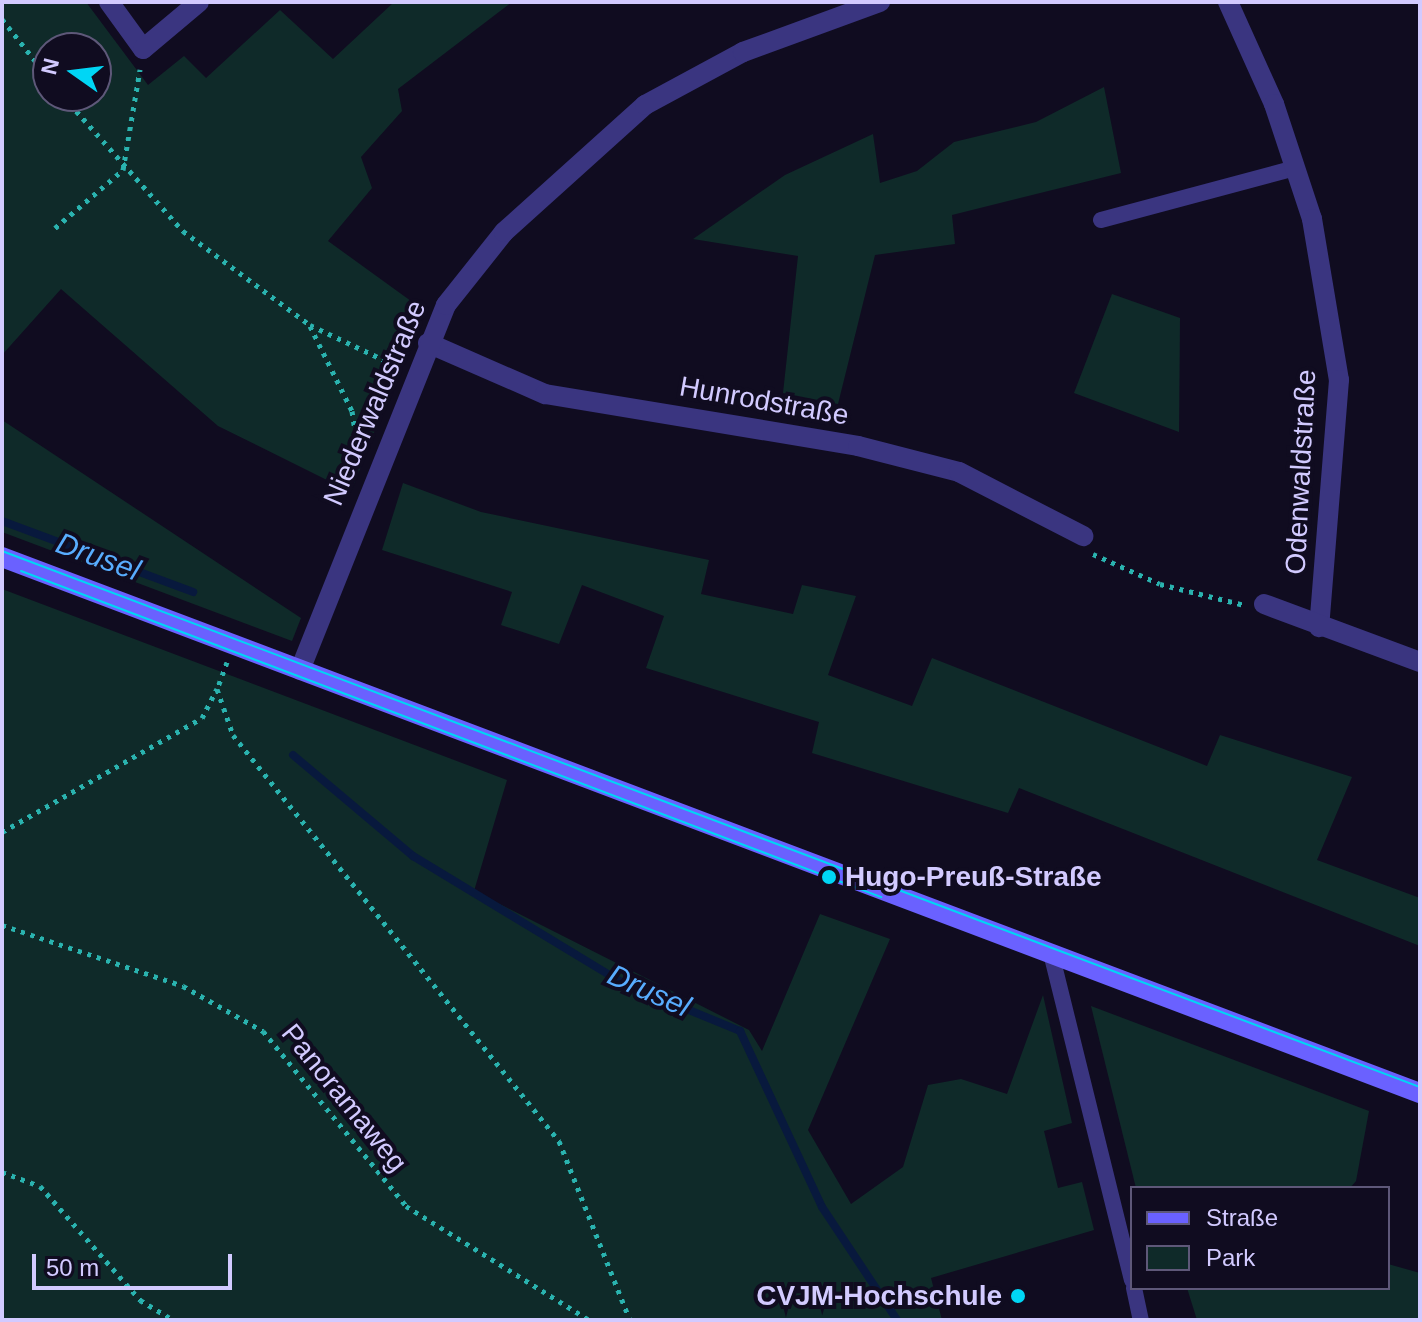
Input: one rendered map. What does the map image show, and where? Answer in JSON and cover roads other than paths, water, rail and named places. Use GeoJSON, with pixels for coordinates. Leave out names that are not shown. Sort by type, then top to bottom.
{"type":"FeatureCollection","features":[{"type":"Feature","properties":{"kind":"street"},"geometry":{"type":"LineString","coordinates":[[109,2],[143,49],[199,2]]}},
{"type":"Feature","properties":{"kind":"street","name":"Niederwaldstraße"},"geometry":{"type":"LineString","coordinates":[[300,670],[365,496],[428,343],[446,305],[504,232],[645,105],[743,52],[880,2]]}},
{"type":"Feature","properties":{"kind":"street","name":"Odenwaldstraße"},"geometry":{"type":"LineString","coordinates":[[1228,2],[1295,168],[1312,219],[1339,380],[1319,627]]}},
{"type":"Feature","properties":{"kind":"street","name":"Hunrodstraße"},"geometry":{"type":"LineString","coordinates":[[428,343],[545,394],[858,446],[959,472],[1083,536]]}},
{"type":"Feature","properties":{"kind":"street"},"geometry":{"type":"LineString","coordinates":[[2,557],[1420,1093]]}},
{"type":"Feature","properties":{"kind":"street"},"geometry":{"type":"LineString","coordinates":[[1264,604],[1420,662]]}},
{"type":"Feature","properties":{"kind":"lane"},"geometry":{"type":"LineString","coordinates":[[1101,220],[1295,168]]}},
{"type":"Feature","properties":{"kind":"lane"},"geometry":{"type":"LineString","coordinates":[[1051,953],[1130,1272]]}},
{"type":"Feature","properties":{"kind":"lane"},"geometry":{"type":"LineString","coordinates":[[1134,1290],[1141,1320]]}},
{"type":"Feature","properties":{"kind":"waterway","name":"Drusel"},"geometry":{"type":"LineString","coordinates":[[2,521],[193,592]]}},
{"type":"Feature","properties":{"kind":"waterway","name":"Drusel"},"geometry":{"type":"LineString","coordinates":[[293,755],[413,856],[621,982],[740,1031],[822,1207],[897,1320]]}},
{"type":"Feature","properties":{"kind":"tram line"},"geometry":{"type":"LineString","coordinates":[[2,551],[1420,1087]]}},
{"type":"Feature","properties":{"kind":"tram line"},"geometry":{"type":"LineString","coordinates":[[21,571],[881,897]]}},
{"type":"Feature","properties":{"kind":"place","name":"Hugo-Preuß-Straße"},"geometry":{"type":"Point","coordinates":[829,877]}},
{"type":"Feature","properties":{"kind":"place","name":"CVJM-Hochschule"},"geometry":{"type":"Point","coordinates":[1018,1296]}}]}
